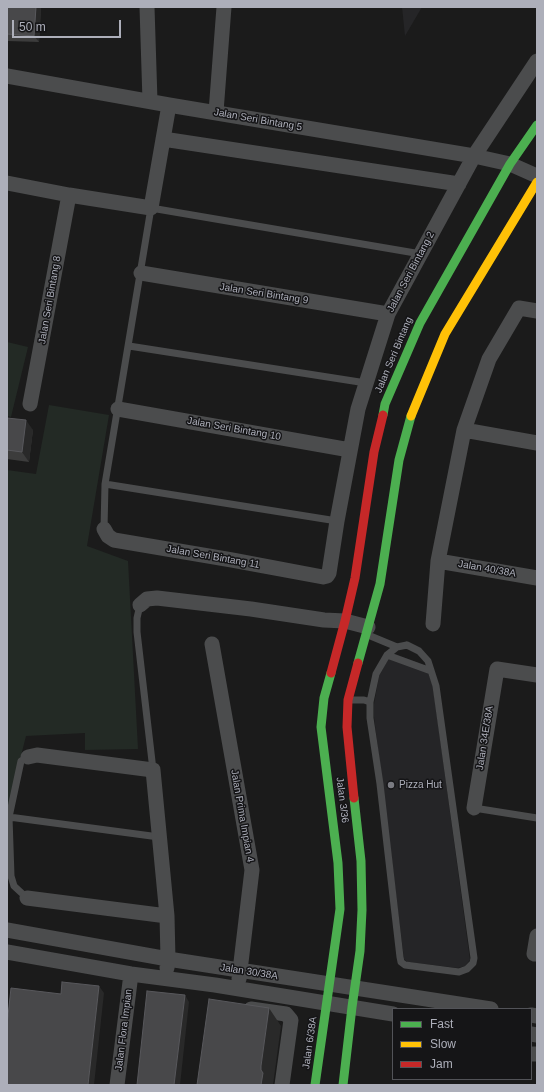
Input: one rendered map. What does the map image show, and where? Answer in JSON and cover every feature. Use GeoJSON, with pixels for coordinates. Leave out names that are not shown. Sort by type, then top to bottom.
{"type":"FeatureCollection","features":[{"type":"Feature","properties":{"kind":"street"},"geometry":{"type":"LineString","coordinates":[[147,7],[150,101]]}},
{"type":"Feature","properties":{"kind":"street"},"geometry":{"type":"LineString","coordinates":[[216,112],[224,7]]}},
{"type":"Feature","properties":{"kind":"street","name":"Jalan Seri Bintang 2"},"geometry":{"type":"LineString","coordinates":[[327,576],[329,573],[358,409],[388,314],[474,156],[537,61]]}},
{"type":"Feature","properties":{"kind":"street","name":"Jalan Seri Bintang 5"},"geometry":{"type":"LineString","coordinates":[[7,76],[474,156],[510,164],[537,176]]}},
{"type":"Feature","properties":{"kind":"street"},"geometry":{"type":"LineString","coordinates":[[7,183],[69,195],[152,208],[169,104]]}},
{"type":"Feature","properties":{"kind":"street","name":"Jalan Seri Bintang"},"geometry":{"type":"LineString","coordinates":[[345,621],[355,578],[374,452],[385,404],[420,323],[510,164],[537,125]]}},
{"type":"Feature","properties":{"kind":"street"},"geometry":{"type":"LineString","coordinates":[[163,139],[459,184]]}},
{"type":"Feature","properties":{"kind":"street"},"geometry":{"type":"LineString","coordinates":[[140,605],[147,599],[157,598],[251,609],[324,620],[345,621],[367,631],[380,584],[399,460],[411,415],[445,334],[537,182]]}},
{"type":"Feature","properties":{"kind":"street","name":"Jalan Seri Bintang 8"},"geometry":{"type":"LineString","coordinates":[[30,404],[69,195]]}},
{"type":"Feature","properties":{"kind":"street","name":"Jalan Seri Bintang 9"},"geometry":{"type":"LineString","coordinates":[[141,273],[388,314]]}},
{"type":"Feature","properties":{"kind":"street"},"geometry":{"type":"LineString","coordinates":[[433,624],[438,561],[464,430],[489,359],[519,308],[537,311]]}},
{"type":"Feature","properties":{"kind":"street","name":"Jalan Seri Bintang 10"},"geometry":{"type":"LineString","coordinates":[[118,409],[350,450]]}},
{"type":"Feature","properties":{"kind":"street"},"geometry":{"type":"LineString","coordinates":[[464,430],[537,444]]}},
{"type":"Feature","properties":{"kind":"street","name":"Jalan Seri Bintang 11"},"geometry":{"type":"LineString","coordinates":[[104,529],[108,536],[114,540],[323,577],[327,576]]}},
{"type":"Feature","properties":{"kind":"street","name":"Jalan 40/38A"},"geometry":{"type":"LineString","coordinates":[[438,561],[537,578]]}},
{"type":"Feature","properties":{"kind":"street","name":"Jalan 3/36"},"geometry":{"type":"LineString","coordinates":[[326,1003],[340,909],[334,806],[321,727],[324,698],[345,621]]}},
{"type":"Feature","properties":{"kind":"street","name":"Jalan 3/36"},"geometry":{"type":"LineString","coordinates":[[352,1007],[360,951],[362,910],[361,861],[350,787],[347,727],[348,700],[367,631]]}},
{"type":"Feature","properties":{"kind":"street","name":"Jalan Prima Impian 4"},"geometry":{"type":"LineString","coordinates":[[212,644],[252,870],[238,989]]}},
{"type":"Feature","properties":{"kind":"street","name":"Jalan 34E/38A"},"geometry":{"type":"LineString","coordinates":[[474,808],[497,669],[537,675]]}},
{"type":"Feature","properties":{"kind":"street"},"geometry":{"type":"LineString","coordinates":[[28,757],[37,755],[153,770],[167,916],[168,959],[166,978]]}},
{"type":"Feature","properties":{"kind":"street"},"geometry":{"type":"LineString","coordinates":[[27,898],[167,916]]}},
{"type":"Feature","properties":{"kind":"street","name":"Jalan 30/38A"},"geometry":{"type":"LineString","coordinates":[[7,930],[168,959],[485,1008]]}},
{"type":"Feature","properties":{"kind":"street"},"geometry":{"type":"LineString","coordinates":[[536,954],[537,936]]}},
{"type":"Feature","properties":{"kind":"street","name":"Jalan 30/38A"},"geometry":{"type":"LineString","coordinates":[[7,952],[132,974],[166,978],[214,992],[238,989],[392,1014]]}},
{"type":"Feature","properties":{"kind":"street","name":"Jalan Flora Impian"},"geometry":{"type":"LineString","coordinates":[[117,1085],[132,974]]}},
{"type":"Feature","properties":{"kind":"street","name":"Jalan 6/38A"},"geometry":{"type":"LineString","coordinates":[[315,1085],[326,1003]]}},
{"type":"Feature","properties":{"kind":"street"},"geometry":{"type":"LineString","coordinates":[[234,1006],[286,1014],[291,1020],[282,1085]]}},
{"type":"Feature","properties":{"kind":"street"},"geometry":{"type":"LineString","coordinates":[[343,1085],[352,1007]]}},
{"type":"Feature","properties":{"kind":"lane"},"geometry":{"type":"LineString","coordinates":[[104,529],[105,484],[152,208],[421,254]]}},
{"type":"Feature","properties":{"kind":"lane"},"geometry":{"type":"LineString","coordinates":[[129,346],[366,383]]}},
{"type":"Feature","properties":{"kind":"lane"},"geometry":{"type":"LineString","coordinates":[[105,484],[337,521]]}},
{"type":"Feature","properties":{"kind":"lane"},"geometry":{"type":"LineString","coordinates":[[140,605],[137,632],[153,770]]}},
{"type":"Feature","properties":{"kind":"lane"},"geometry":{"type":"LineString","coordinates":[[367,631],[397,647]]}},
{"type":"Feature","properties":{"kind":"lane"},"geometry":{"type":"LineString","coordinates":[[406,645],[419,651],[428,661],[436,686],[474,958],[473,963],[467,969],[458,972],[406,966],[401,962],[380,784],[370,718],[370,702],[376,674],[387,655],[397,647],[406,645]]}},
{"type":"Feature","properties":{"kind":"lane"},"geometry":{"type":"LineString","coordinates":[[387,655],[431,672]]}},
{"type":"Feature","properties":{"kind":"lane"},"geometry":{"type":"LineString","coordinates":[[348,700],[364,700],[370,702]]}},
{"type":"Feature","properties":{"kind":"lane"},"geometry":{"type":"LineString","coordinates":[[27,898],[14,886],[11,876],[9,817],[21,761],[28,757]]}},
{"type":"Feature","properties":{"kind":"lane"},"geometry":{"type":"LineString","coordinates":[[474,808],[537,818]]}},
{"type":"Feature","properties":{"kind":"lane"},"geometry":{"type":"LineString","coordinates":[[9,817],[159,837]]}},
{"type":"Feature","properties":{"kind":"lane"},"geometry":{"type":"LineString","coordinates":[[362,910],[370,915]]}},
{"type":"Feature","properties":{"kind":"lane"},"geometry":{"type":"LineString","coordinates":[[361,940],[369,935]]}},
{"type":"Feature","properties":{"kind":"shaded area"},"geometry":{"type":"Polygon","coordinates":[[[402,7],[422,7],[405,36],[402,7]]]}},
{"type":"Feature","properties":{"kind":"shaded area"},"geometry":{"type":"Polygon","coordinates":[[[7,342],[28,347],[11,417],[7,416],[7,342]]]}},
{"type":"Feature","properties":{"kind":"shaded area"},"geometry":{"type":"Polygon","coordinates":[[[49,405],[109,415],[87,546],[128,561],[138,749],[85,750],[85,733],[26,736],[7,811],[7,470],[36,474],[49,405]]]}},
{"type":"Feature","properties":{"kind":"shaded area"},"geometry":{"type":"Polygon","coordinates":[[[393,653],[426,666],[433,686],[470,960],[465,966],[458,968],[407,962],[404,959],[374,717],[374,704],[379,676],[393,653]]]}},
{"type":"Feature","properties":{"kind":"building"},"geometry":{"type":"Polygon","coordinates":[[[7,7],[36,7],[34,36],[7,34],[7,7]]]}},
{"type":"Feature","properties":{"kind":"building"},"geometry":{"type":"Polygon","coordinates":[[[7,418],[26,420],[22,452],[7,450],[7,418]]]}},
{"type":"Feature","properties":{"kind":"building"},"geometry":{"type":"Polygon","coordinates":[[[62,982],[99,986],[88,1085],[7,1085],[7,1025],[11,988],[61,994],[62,982]]]}},
{"type":"Feature","properties":{"kind":"building"},"geometry":{"type":"Polygon","coordinates":[[[147,991],[185,995],[174,1085],[137,1085],[147,991]]]}},
{"type":"Feature","properties":{"kind":"building"},"geometry":{"type":"Polygon","coordinates":[[[209,999],[269,1008],[261,1066],[263,1073],[261,1085],[197,1085],[209,999]]]}},
{"type":"Feature","properties":{"kind":"traffic: fast"},"geometry":{"type":"LineString","coordinates":[[383,415],[385,404],[420,323],[510,164],[537,125]]}},
{"type":"Feature","properties":{"kind":"traffic: fast"},"geometry":{"type":"LineString","coordinates":[[358,663],[380,584],[399,460],[411,416]]}},
{"type":"Feature","properties":{"kind":"traffic: fast"},"geometry":{"type":"LineString","coordinates":[[315,1085],[340,909],[338,863],[321,727],[324,698],[331,673]]}},
{"type":"Feature","properties":{"kind":"traffic: fast"},"geometry":{"type":"LineString","coordinates":[[343,1085],[360,951],[362,910],[361,861],[354,798]]}},
{"type":"Feature","properties":{"kind":"traffic: slow"},"geometry":{"type":"LineString","coordinates":[[411,416],[445,334],[537,182]]}},
{"type":"Feature","properties":{"kind":"traffic: jam"},"geometry":{"type":"LineString","coordinates":[[331,673],[355,578],[374,452],[383,415]]}},
{"type":"Feature","properties":{"kind":"traffic: jam"},"geometry":{"type":"LineString","coordinates":[[354,798],[347,727],[348,700],[358,663]]}},
{"type":"Feature","properties":{"kind":"place","name":"Pizza Hut"},"geometry":{"type":"Point","coordinates":[391,785]}}]}
